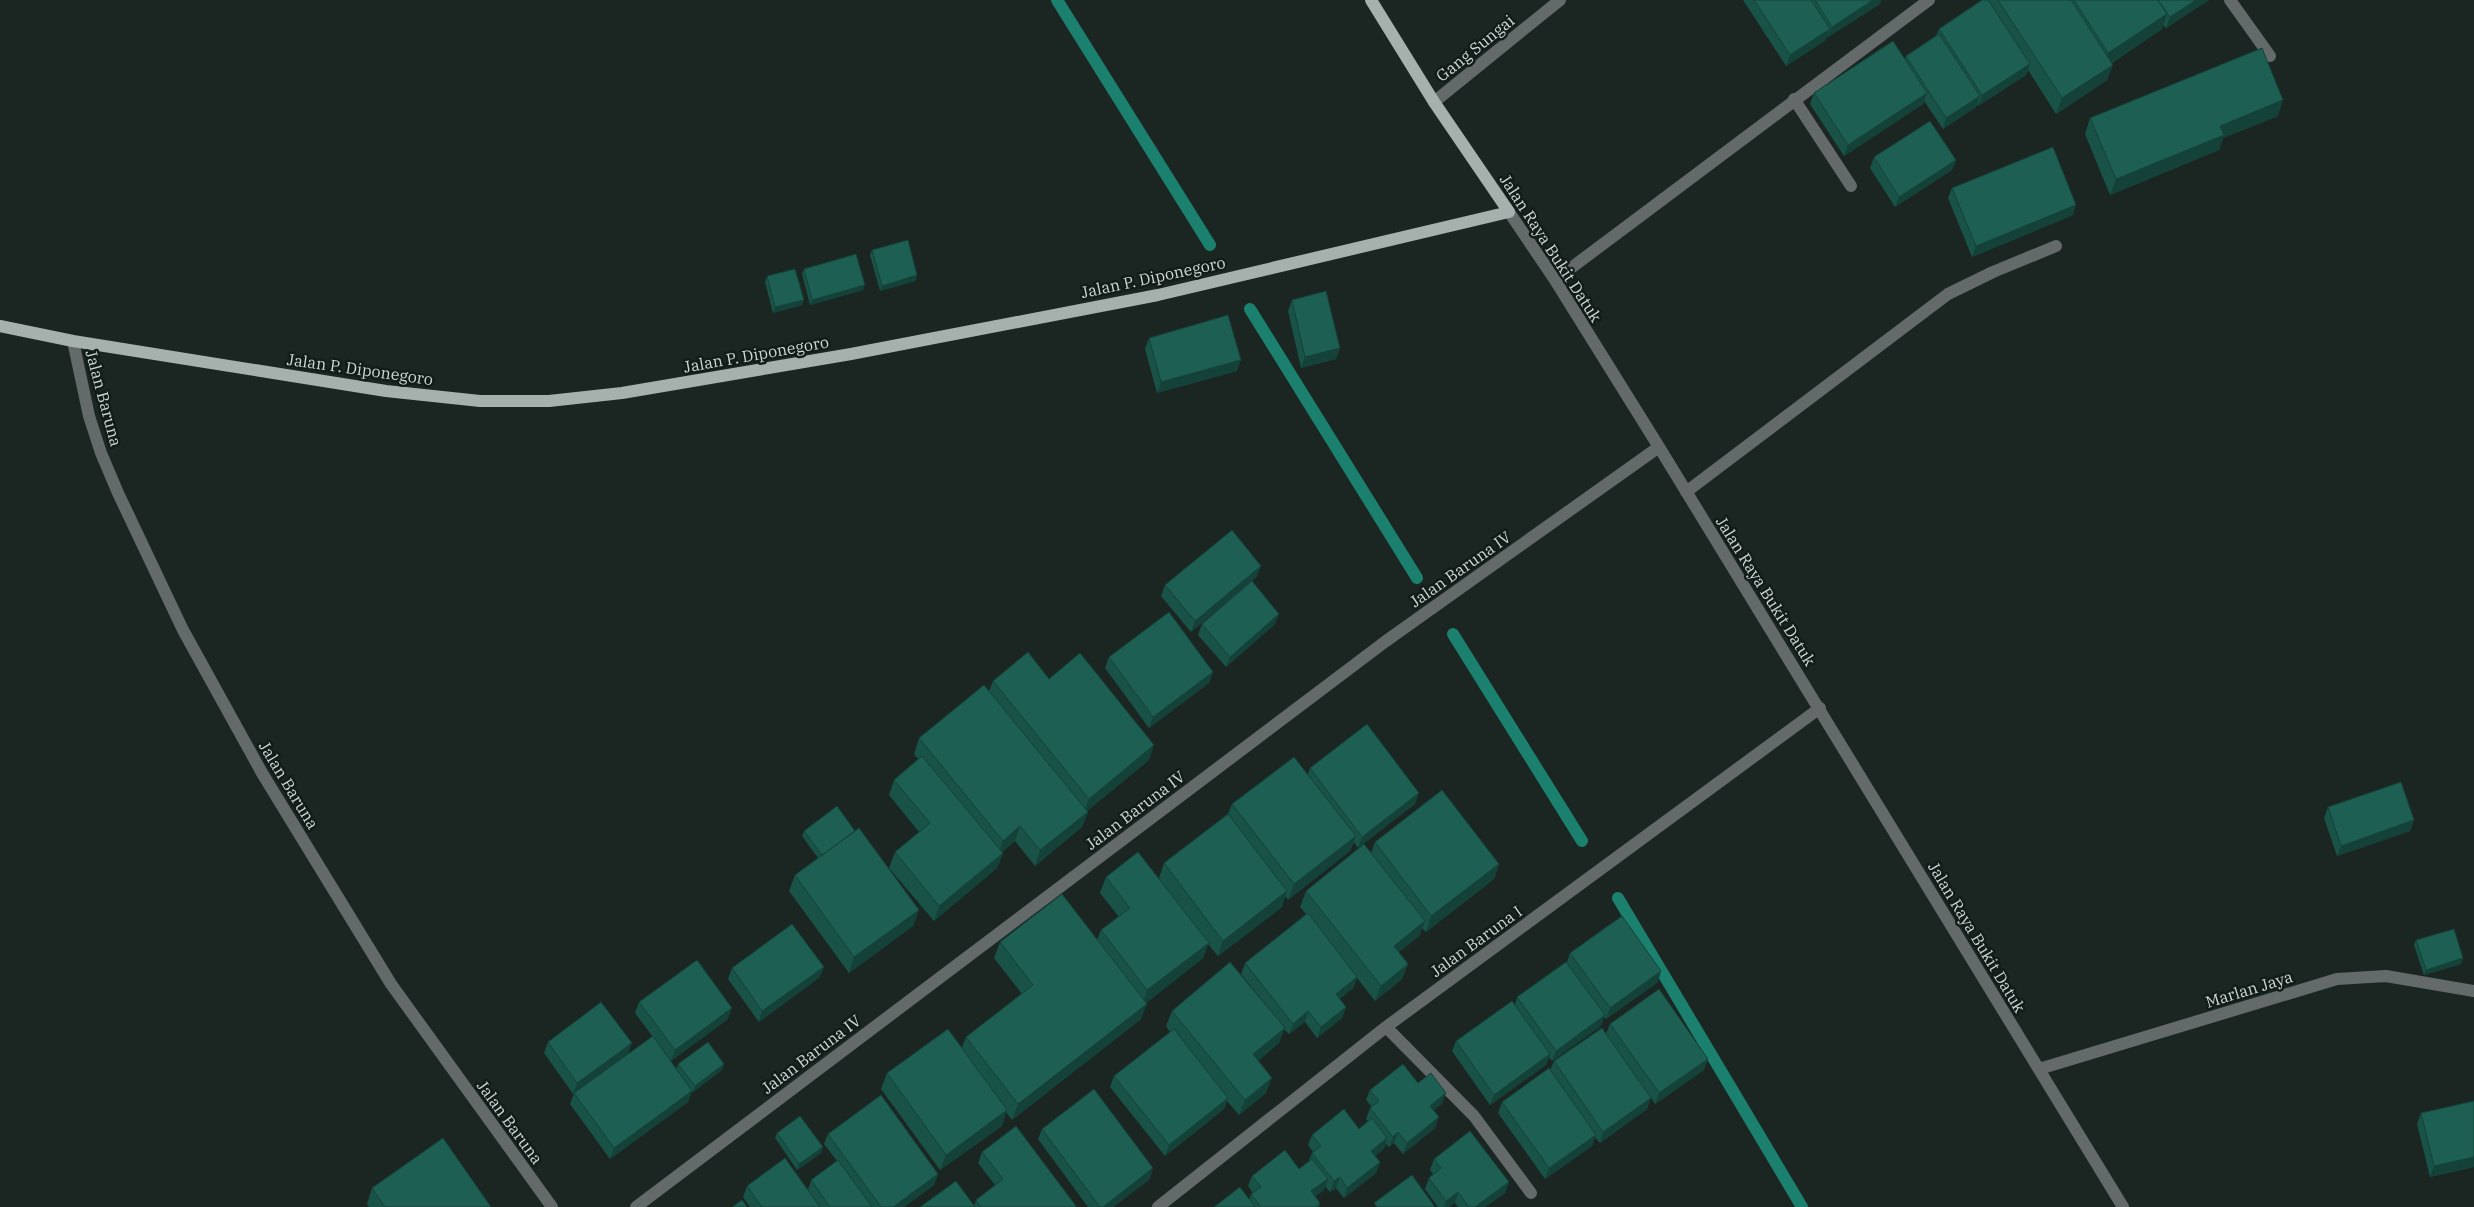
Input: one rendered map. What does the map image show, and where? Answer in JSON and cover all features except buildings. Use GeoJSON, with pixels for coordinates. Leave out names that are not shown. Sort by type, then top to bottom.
{"type":"FeatureCollection","features":[{"type":"Feature","properties":{"kind":"main road","name":"Jalan Raya Bukit Datuk"},"geometry":{"type":"LineString","coordinates":[[1371,0],[1434,102],[1509,212]]}},
{"type":"Feature","properties":{"kind":"main road","name":"Jalan P. Diponegoro"},"geometry":{"type":"LineString","coordinates":[[0,326],[73,340],[386,391],[480,401],[549,401],[622,393],[832,357],[1158,295],[1509,212]]}},
{"type":"Feature","properties":{"kind":"street","name":"Gang Sungai"},"geometry":{"type":"LineString","coordinates":[[1434,102],[1560,0]]}},
{"type":"Feature","properties":{"kind":"street"},"geometry":{"type":"LineString","coordinates":[[1555,280],[1928,0]]}},
{"type":"Feature","properties":{"kind":"street"},"geometry":{"type":"LineString","coordinates":[[2230,0],[2270,56]]}},
{"type":"Feature","properties":{"kind":"street"},"geometry":{"type":"LineString","coordinates":[[1794,99],[1851,186]]}},
{"type":"Feature","properties":{"kind":"street","name":"Jalan Raya Bukit Datuk"},"geometry":{"type":"LineString","coordinates":[[1509,212],[1555,280],[1659,447],[2123,1207]]}},
{"type":"Feature","properties":{"kind":"street"},"geometry":{"type":"LineString","coordinates":[[1686,492],[1948,294],[1992,272],[2056,246]]}},
{"type":"Feature","properties":{"kind":"street","name":"Jalan Baruna"},"geometry":{"type":"LineString","coordinates":[[73,340],[89,416],[101,453],[118,493],[184,630],[262,773],[392,984],[552,1207]]}},
{"type":"Feature","properties":{"kind":"street","name":"Jalan Baruna IV"},"geometry":{"type":"LineString","coordinates":[[636,1207],[1386,641],[1659,447]]}},
{"type":"Feature","properties":{"kind":"street","name":"Jalan Baruna I"},"geometry":{"type":"LineString","coordinates":[[1158,1207],[1386,1027],[1820,708]]}},
{"type":"Feature","properties":{"kind":"street","name":"Marlan Jaya"},"geometry":{"type":"LineString","coordinates":[[2039,1069],[2337,979],[2386,976],[2474,991]]}},
{"type":"Feature","properties":{"kind":"street"},"geometry":{"type":"LineString","coordinates":[[1386,1027],[1474,1116],[1531,1193]]}},
{"type":"Feature","properties":{"kind":"waterway"},"geometry":{"type":"LineString","coordinates":[[1057,0],[1210,245]]}},
{"type":"Feature","properties":{"kind":"waterway"},"geometry":{"type":"LineString","coordinates":[[1250,309],[1417,578]]}},
{"type":"Feature","properties":{"kind":"waterway"},"geometry":{"type":"LineString","coordinates":[[1453,634],[1582,841]]}},
{"type":"Feature","properties":{"kind":"waterway"},"geometry":{"type":"LineString","coordinates":[[1618,898],[1802,1207]]}}]}
